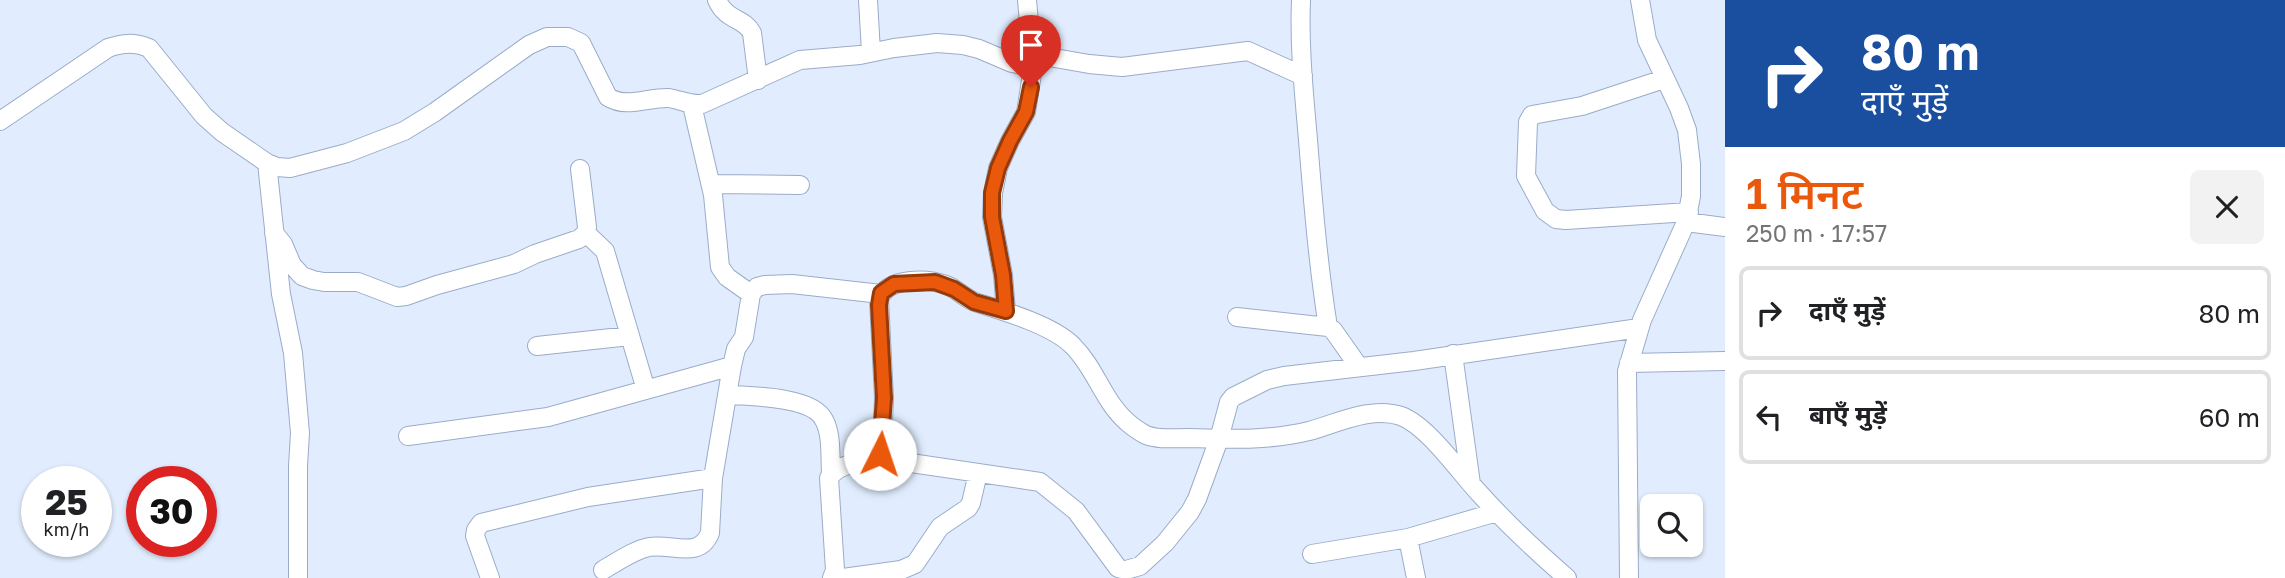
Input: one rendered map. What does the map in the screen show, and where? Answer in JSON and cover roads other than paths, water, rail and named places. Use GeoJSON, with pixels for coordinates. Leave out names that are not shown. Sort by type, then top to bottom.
{"type":"FeatureCollection","features":[{"type":"Feature","properties":{"kind":"street"},"geometry":{"type":"LineString","coordinates":[[717,0],[723,12],[749,27],[758,79]]}},
{"type":"Feature","properties":{"kind":"street"},"geometry":{"type":"LineString","coordinates":[[868,0],[871,52]]}},
{"type":"Feature","properties":{"kind":"street"},"geometry":{"type":"LineString","coordinates":[[1006,311],[1003,275],[992,217],[992,193],[998,168],[1026,112],[1033,60],[1027,0]]}},
{"type":"Feature","properties":{"kind":"street"},"geometry":{"type":"LineString","coordinates":[[1301,0],[1300,35],[1319,270],[1328,327]]}},
{"type":"Feature","properties":{"kind":"street"},"geometry":{"type":"LineString","coordinates":[[1629,578],[1626,397],[1629,363],[1639,328],[1687,217],[1691,164],[1686,130],[1679,108],[1647,40],[1640,0]]}},
{"type":"Feature","properties":{"kind":"street"},"geometry":{"type":"LineString","coordinates":[[0,121],[108,48],[122,43],[149,48],[205,116],[222,132],[267,163],[290,168],[347,153],[404,131],[435,113],[529,45],[547,37],[568,37],[581,43],[608,97],[616,102],[668,98],[692,105],[702,104],[810,58],[937,43],[979,48],[1012,63],[1033,60],[1122,67],[1248,51],[1303,76]]}},
{"type":"Feature","properties":{"kind":"street"},"geometry":{"type":"LineString","coordinates":[[1664,79],[1582,106],[1532,116],[1528,122],[1526,176],[1545,211],[1556,219],[1687,217],[1725,227]]}},
{"type":"Feature","properties":{"kind":"street"},"geometry":{"type":"LineString","coordinates":[[692,105],[711,184],[720,267],[727,277],[751,294]]}},
{"type":"Feature","properties":{"kind":"street"},"geometry":{"type":"LineString","coordinates":[[267,163],[281,294],[293,353],[300,433],[298,578]]}},
{"type":"Feature","properties":{"kind":"street"},"geometry":{"type":"LineString","coordinates":[[274,233],[284,244],[292,265],[302,276],[313,281],[358,282],[397,297],[406,296],[514,264],[579,239],[586,233],[587,227],[580,169]]}},
{"type":"Feature","properties":{"kind":"street"},"geometry":{"type":"LineString","coordinates":[[711,184],[800,185]]}},
{"type":"Feature","properties":{"kind":"street"},"geometry":{"type":"LineString","coordinates":[[586,233],[605,251],[646,390]]}},
{"type":"Feature","properties":{"kind":"street"},"geometry":{"type":"LineString","coordinates":[[603,570],[648,547],[701,546],[710,533],[713,478],[736,349],[744,337],[751,294],[757,288],[792,284],[881,293],[894,284],[935,282],[954,289],[974,302],[1006,311],[1066,339],[1076,348],[1111,405],[1131,426],[1146,435],[1163,438],[1255,440],[1375,413],[1403,417],[1421,428],[1497,512],[1567,578]]}},
{"type":"Feature","properties":{"kind":"street"},"geometry":{"type":"LineString","coordinates":[[877,458],[882,448],[884,398],[879,305],[881,293]]}},
{"type":"Feature","properties":{"kind":"street"},"geometry":{"type":"LineString","coordinates":[[1237,317],[1328,327],[1333,330],[1359,367]]}},
{"type":"Feature","properties":{"kind":"street"},"geometry":{"type":"LineString","coordinates":[[831,473],[843,466],[877,458],[1040,482],[1068,502],[1112,562],[1118,568],[1126,570],[1140,566],[1149,559],[1190,512],[1219,439],[1229,402],[1240,392],[1284,376],[1639,328]]}},
{"type":"Feature","properties":{"kind":"street"},"geometry":{"type":"LineString","coordinates":[[537,346],[630,336]]}},
{"type":"Feature","properties":{"kind":"street"},"geometry":{"type":"LineString","coordinates":[[1453,354],[1471,484]]}},
{"type":"Feature","properties":{"kind":"street"},"geometry":{"type":"LineString","coordinates":[[1629,363],[1725,361]]}},
{"type":"Feature","properties":{"kind":"street"},"geometry":{"type":"LineString","coordinates":[[408,436],[548,417],[733,366]]}},
{"type":"Feature","properties":{"kind":"street"},"geometry":{"type":"LineString","coordinates":[[727,396],[772,397],[809,407],[820,413],[827,427],[831,473],[828,489],[835,570],[832,578]]}},
{"type":"Feature","properties":{"kind":"street"},"geometry":{"type":"LineString","coordinates":[[843,578],[901,570],[915,564],[940,527],[968,508],[978,473]]}},
{"type":"Feature","properties":{"kind":"street"},"geometry":{"type":"LineString","coordinates":[[490,578],[475,536],[481,523],[588,498],[713,478]]}},
{"type":"Feature","properties":{"kind":"street"},"geometry":{"type":"LineString","coordinates":[[1312,554],[1408,538],[1497,512]]}},
{"type":"Feature","properties":{"kind":"street"},"geometry":{"type":"LineString","coordinates":[[1408,538],[1416,578]]}}]}
